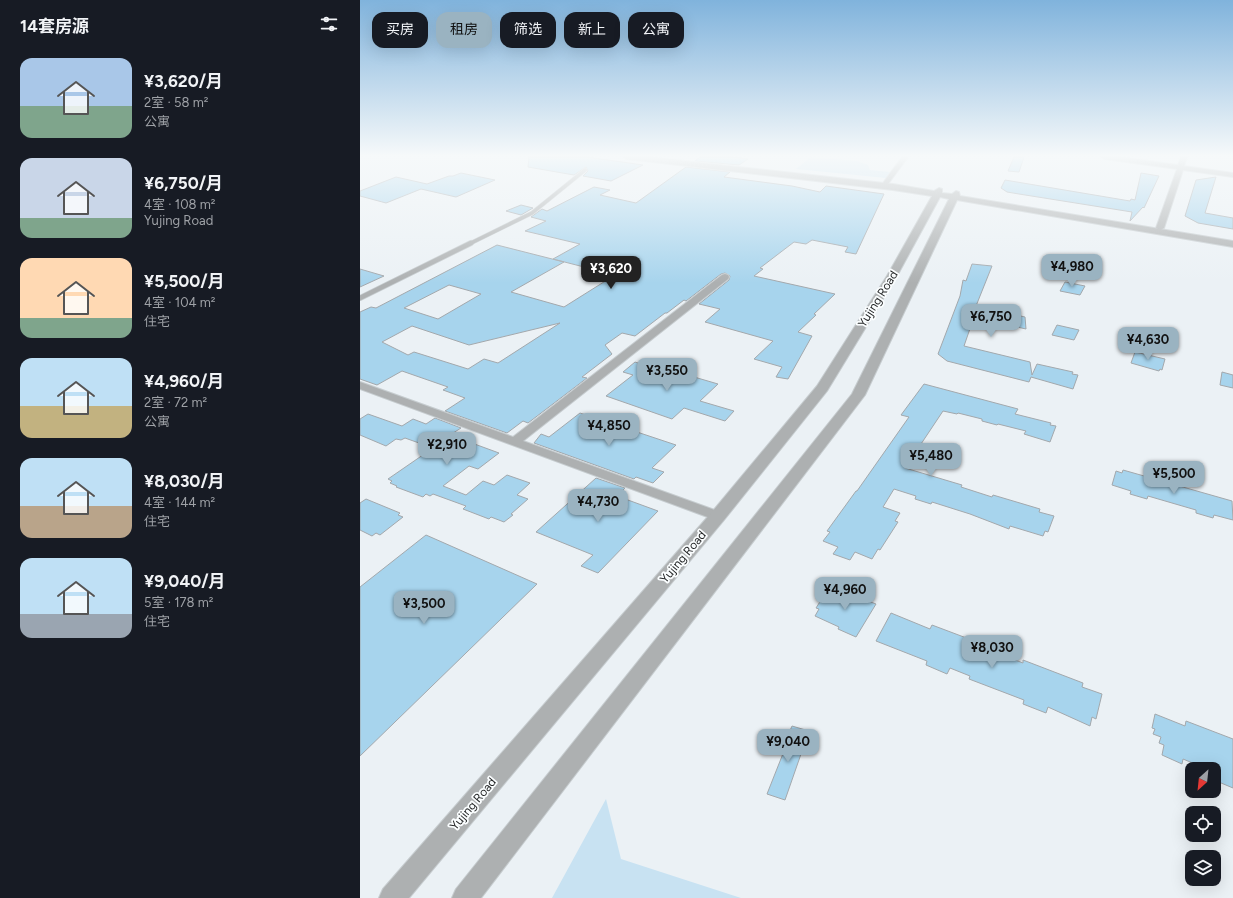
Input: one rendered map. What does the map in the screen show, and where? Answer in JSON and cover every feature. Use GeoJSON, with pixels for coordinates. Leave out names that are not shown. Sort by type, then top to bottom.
{"type":"FeatureCollection","features":[{"type":"Feature","properties":{"kind":"street","name":"Yujing Road"},"geometry":{"type":"LineString","coordinates":[[392,898],[718,516],[822,388],[892,276],[944,199]]}},
{"type":"Feature","properties":{"kind":"street","name":"Yujing Road"},"geometry":{"type":"LineString","coordinates":[[465,898],[858,395],[945,199]]}},
{"type":"Feature","properties":{"kind":"street"},"geometry":{"type":"LineString","coordinates":[[975,199],[1233,244]]}},
{"type":"Feature","properties":{"kind":"street"},"geometry":{"type":"LineString","coordinates":[[978,199],[1233,240]]}},
{"type":"Feature","properties":{"kind":"street"},"geometry":{"type":"LineString","coordinates":[[1160,228],[1170,199]]}},
{"type":"Feature","properties":{"kind":"street"},"geometry":{"type":"LineString","coordinates":[[514,442],[725,277]]}},
{"type":"Feature","properties":{"kind":"street"},"geometry":{"type":"LineString","coordinates":[[360,385],[718,516]]}},
{"type":"Feature","properties":{"kind":"lane"},"geometry":{"type":"LineString","coordinates":[[360,298],[532,213],[548,199]]}},
{"type":"Feature","properties":{"kind":"shaded area"},"geometry":{"type":"Polygon","coordinates":[[[606,799],[621,859],[741,898],[552,898],[606,799]]]}},
{"type":"Feature","properties":{"kind":"building"},"geometry":{"type":"Polygon","coordinates":[[[371,199],[396,199],[386,203],[371,199]]]}},
{"type":"Feature","properties":{"kind":"building"},"geometry":{"type":"Polygon","coordinates":[[[571,199],[618,199],[636,203],[642,199],[882,199],[856,254],[845,252],[848,247],[812,240],[806,244],[794,242],[760,268],[763,269],[754,276],[835,294],[798,332],[812,336],[788,379],[776,377],[782,367],[754,359],[773,341],[705,322],[720,309],[699,304],[729,280],[730,276],[725,273],[721,274],[686,301],[684,300],[665,313],[635,336],[622,333],[605,345],[612,354],[582,377],[587,378],[528,423],[523,421],[507,433],[445,411],[465,398],[443,390],[448,387],[402,371],[377,385],[360,379],[360,312],[371,307],[376,308],[497,245],[564,262],[511,292],[564,307],[615,275],[553,259],[580,244],[525,231],[546,221],[531,217],[542,209],[547,211],[571,199]],[[449,285],[404,308],[438,319],[481,294],[449,285]],[[560,323],[469,345],[412,326],[382,342],[408,355],[414,352],[468,369],[484,359],[498,363],[560,323]]]}},
{"type":"Feature","properties":{"kind":"building"},"geometry":{"type":"Polygon","coordinates":[[[1050,199],[1118,199],[1130,201],[1131,199],[1148,199],[1144,208],[1143,207],[1130,221],[1132,212],[1050,199]]]}},
{"type":"Feature","properties":{"kind":"building"},"geometry":{"type":"Polygon","coordinates":[[[1190,199],[1209,199],[1205,213],[1233,218],[1233,229],[1198,223],[1185,216],[1190,199]]]}},
{"type":"Feature","properties":{"kind":"building"},"geometry":{"type":"Polygon","coordinates":[[[521,205],[533,208],[521,215],[506,211],[521,205]]]}},
{"type":"Feature","properties":{"kind":"building"},"geometry":{"type":"Polygon","coordinates":[[[972,264],[992,266],[976,306],[1025,317],[1026,329],[974,317],[964,346],[1030,362],[1032,375],[1037,364],[1073,372],[1072,374],[1078,375],[1073,389],[1031,377],[1029,382],[947,361],[938,354],[960,296],[963,280],[966,281],[972,264]]]}},
{"type":"Feature","properties":{"kind":"building"},"geometry":{"type":"Polygon","coordinates":[[[360,269],[384,276],[360,287],[360,269]]]}},
{"type":"Feature","properties":{"kind":"building"},"geometry":{"type":"Polygon","coordinates":[[[1065,282],[1085,286],[1080,295],[1060,291],[1065,282]]]}},
{"type":"Feature","properties":{"kind":"building"},"geometry":{"type":"Polygon","coordinates":[[[1057,325],[1079,330],[1074,340],[1052,335],[1057,325]]]}},
{"type":"Feature","properties":{"kind":"building"},"geometry":{"type":"Polygon","coordinates":[[[1135,352],[1165,359],[1162,370],[1160,369],[1159,371],[1131,363],[1135,352]]]}},
{"type":"Feature","properties":{"kind":"building"},"geometry":{"type":"Polygon","coordinates":[[[635,362],[641,364],[643,362],[718,384],[700,401],[734,411],[725,421],[684,408],[672,419],[606,396],[633,375],[623,372],[635,362]]]}},
{"type":"Feature","properties":{"kind":"building"},"geometry":{"type":"Polygon","coordinates":[[[1222,372],[1233,375],[1233,388],[1220,385],[1222,372]]]}},
{"type":"Feature","properties":{"kind":"building"},"geometry":{"type":"Polygon","coordinates":[[[924,384],[1018,409],[1015,414],[1051,423],[1050,425],[1056,426],[1050,442],[1024,434],[1026,431],[997,425],[982,421],[982,419],[958,413],[943,411],[905,468],[962,485],[961,487],[992,497],[993,495],[1040,509],[1039,512],[1054,516],[1048,532],[1045,531],[1043,536],[1010,526],[1009,529],[970,514],[932,502],[931,504],[915,499],[916,496],[894,489],[883,507],[900,513],[895,521],[898,522],[880,550],[878,549],[872,559],[855,552],[850,560],[833,554],[838,547],[823,541],[830,532],[827,531],[909,417],[901,415],[924,384]]]}},
{"type":"Feature","properties":{"kind":"building"},"geometry":{"type":"Polygon","coordinates":[[[580,413],[676,445],[652,468],[664,472],[653,483],[636,477],[634,479],[534,443],[541,434],[549,437],[580,413]]]}},
{"type":"Feature","properties":{"kind":"building"},"geometry":{"type":"Polygon","coordinates":[[[368,414],[402,426],[413,419],[426,424],[435,418],[461,428],[450,435],[499,453],[478,469],[469,466],[443,486],[466,495],[483,481],[494,485],[507,475],[530,483],[517,495],[528,499],[504,522],[491,517],[489,519],[463,509],[466,506],[433,494],[430,496],[426,494],[423,497],[396,487],[397,486],[390,483],[392,481],[388,479],[433,448],[405,438],[401,440],[396,439],[386,446],[360,435],[360,419],[368,414]]]}},
{"type":"Feature","properties":{"kind":"building"},"geometry":{"type":"Polygon","coordinates":[[[1123,470],[1232,501],[1233,520],[1214,515],[1213,518],[1196,513],[1196,510],[1148,496],[1147,499],[1130,494],[1131,491],[1112,485],[1116,471],[1122,473],[1123,470]]]}},
{"type":"Feature","properties":{"kind":"building"},"geometry":{"type":"Polygon","coordinates":[[[596,478],[625,488],[617,496],[658,511],[598,573],[581,566],[593,555],[536,532],[596,478]]]}},
{"type":"Feature","properties":{"kind":"building"},"geometry":{"type":"Polygon","coordinates":[[[366,499],[400,513],[398,515],[403,517],[380,535],[376,533],[372,536],[360,530],[360,503],[366,499]]]}},
{"type":"Feature","properties":{"kind":"building"},"geometry":{"type":"Polygon","coordinates":[[[426,535],[537,584],[360,756],[360,587],[426,535]]]}},
{"type":"Feature","properties":{"kind":"building"},"geometry":{"type":"Polygon","coordinates":[[[828,589],[845,596],[847,593],[876,604],[856,637],[815,616],[819,609],[816,608],[828,589]]]}},
{"type":"Feature","properties":{"kind":"building"},"geometry":{"type":"Polygon","coordinates":[[[891,613],[930,629],[932,625],[985,645],[984,648],[1023,663],[1023,660],[1083,683],[1082,687],[1102,694],[1096,719],[1092,717],[1090,726],[1048,707],[1046,713],[1023,704],[1024,700],[969,679],[970,676],[950,668],[947,674],[926,665],[927,661],[876,641],[891,613]]]}},
{"type":"Feature","properties":{"kind":"building"},"geometry":{"type":"Polygon","coordinates":[[[1155,714],[1185,726],[1186,721],[1233,739],[1233,788],[1221,783],[1221,762],[1190,762],[1183,759],[1182,764],[1162,755],[1164,745],[1159,743],[1161,737],[1153,734],[1155,729],[1152,728],[1155,714]]]}},
{"type":"Feature","properties":{"kind":"building"},"geometry":{"type":"Polygon","coordinates":[[[792,726],[809,731],[785,800],[767,794],[788,741],[786,740],[792,726]]]}}]}
